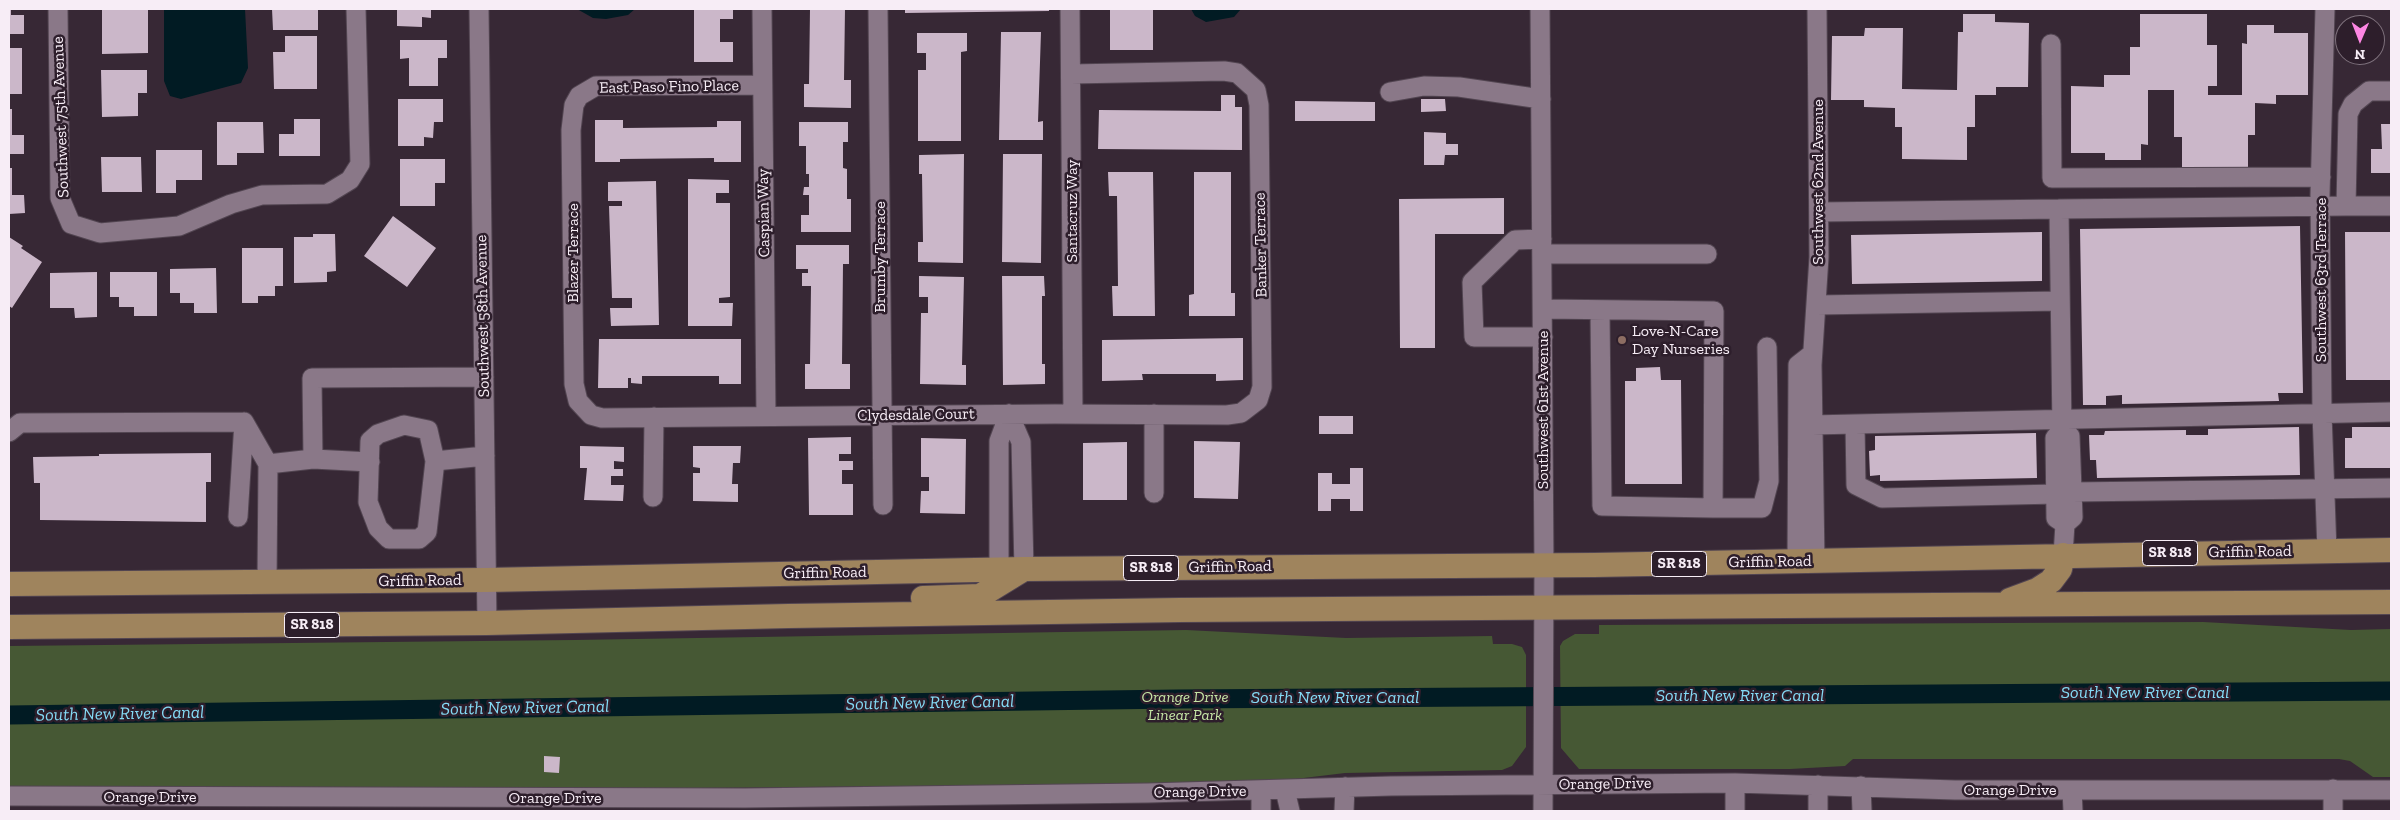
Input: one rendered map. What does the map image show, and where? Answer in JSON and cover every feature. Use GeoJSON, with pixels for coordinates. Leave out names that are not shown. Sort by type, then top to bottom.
{"type":"FeatureCollection","features":[{"type":"Feature","properties":{"kind":"main road","name":"Griffin Road"},"geometry":{"type":"LineString","coordinates":[[9,584],[486,580],[1024,569],[1806,562],[2063,555],[2391,550]]}},
{"type":"Feature","properties":{"kind":"main road"},"geometry":{"type":"LineString","coordinates":[[1997,605],[2037,590],[2051,581],[2060,569],[2063,555]]}},
{"type":"Feature","properties":{"kind":"main road"},"geometry":{"type":"LineString","coordinates":[[789,616],[800,601],[980,596],[1024,569]]}},
{"type":"Feature","properties":{"kind":"main road"},"geometry":{"type":"LineString","coordinates":[[9,595],[41,584]]}},
{"type":"Feature","properties":{"kind":"main road","name":"SR 818"},"geometry":{"type":"LineString","coordinates":[[9,627],[487,623],[1180,610],[2391,602]]}},
{"type":"Feature","properties":{"kind":"street","name":"Southwest 75th Avenue"},"geometry":{"type":"LineString","coordinates":[[58,9],[60,198],[71,224],[100,233],[179,226],[231,204],[262,195],[327,194],[350,180],[360,164],[356,9]]}},
{"type":"Feature","properties":{"kind":"street","name":"Southwest 58th Avenue"},"geometry":{"type":"LineString","coordinates":[[479,9],[487,623]]}},
{"type":"Feature","properties":{"kind":"street","name":"Caspian Way"},"geometry":{"type":"LineString","coordinates":[[762,9],[766,416]]}},
{"type":"Feature","properties":{"kind":"street","name":"Brumby Terrace"},"geometry":{"type":"LineString","coordinates":[[878,9],[883,505]]}},
{"type":"Feature","properties":{"kind":"street","name":"Santacruz Way"},"geometry":{"type":"LineString","coordinates":[[1070,9],[1073,414]]}},
{"type":"Feature","properties":{"kind":"street","name":"Southwest 61st Avenue"},"geometry":{"type":"LineString","coordinates":[[1540,9],[1544,565],[1543,811]]}},
{"type":"Feature","properties":{"kind":"street","name":"Southwest 62nd Avenue"},"geometry":{"type":"LineString","coordinates":[[1806,562],[1812,425],[1812,354],[1816,305],[1819,212],[1816,9]]}},
{"type":"Feature","properties":{"kind":"street","name":"Southwest 63rd Terrace"},"geometry":{"type":"LineString","coordinates":[[2325,9],[2321,206],[2322,414],[2327,551]]}},
{"type":"Feature","properties":{"kind":"street"},"geometry":{"type":"LineString","coordinates":[[2051,44],[2052,178],[2321,178]]}},
{"type":"Feature","properties":{"kind":"street","name":"Banker Terrace"},"geometry":{"type":"LineString","coordinates":[[1071,74],[1224,71],[1237,74],[1256,90],[1259,105],[1263,360],[1262,387],[1258,400],[1250,408]]}},
{"type":"Feature","properties":{"kind":"street","name":"East Paso Fino Place"},"geometry":{"type":"LineString","coordinates":[[579,96],[596,86],[762,85]]}},
{"type":"Feature","properties":{"kind":"street"},"geometry":{"type":"LineString","coordinates":[[1390,92],[1424,86],[1459,87],[1541,99]]}},
{"type":"Feature","properties":{"kind":"street"},"geometry":{"type":"LineString","coordinates":[[2346,206],[2348,114],[2353,104],[2369,91],[2391,91]]}},
{"type":"Feature","properties":{"kind":"street","name":"Blazer Terrace"},"geometry":{"type":"LineString","coordinates":[[579,96],[574,105],[572,130],[574,384],[578,401],[583,409]]}},
{"type":"Feature","properties":{"kind":"street"},"geometry":{"type":"LineString","coordinates":[[1819,212],[2391,206]]}},
{"type":"Feature","properties":{"kind":"street"},"geometry":{"type":"LineString","coordinates":[[2059,209],[2062,424],[2055,438],[2064,493],[2056,518],[2065,524],[2063,555]]}},
{"type":"Feature","properties":{"kind":"street"},"geometry":{"type":"LineString","coordinates":[[1543,337],[1474,337],[1472,282],[1515,240],[1542,246],[1706,254]]}},
{"type":"Feature","properties":{"kind":"street"},"geometry":{"type":"LineString","coordinates":[[1816,305],[2060,301]]}},
{"type":"Feature","properties":{"kind":"street"},"geometry":{"type":"LineString","coordinates":[[1543,309],[1600,311],[1714,310],[1713,508]]}},
{"type":"Feature","properties":{"kind":"street"},"geometry":{"type":"LineString","coordinates":[[1600,311],[1602,506],[1762,508],[1769,481],[1767,348]]}},
{"type":"Feature","properties":{"kind":"street"},"geometry":{"type":"LineString","coordinates":[[1806,562],[1798,365],[1812,354]]}},
{"type":"Feature","properties":{"kind":"street"},"geometry":{"type":"LineString","coordinates":[[312,459],[312,378],[484,377]]}},
{"type":"Feature","properties":{"kind":"street","name":"Clydesdale Court"},"geometry":{"type":"LineString","coordinates":[[583,409],[591,415],[602,418],[1009,414],[1227,415],[1241,413],[1250,408]]}},
{"type":"Feature","properties":{"kind":"street"},"geometry":{"type":"LineString","coordinates":[[1812,425],[2062,424],[2128,410],[2244,408],[2322,414],[2391,412]]}},
{"type":"Feature","properties":{"kind":"street"},"geometry":{"type":"LineString","coordinates":[[1009,414],[1021,442],[1024,569]]}},
{"type":"Feature","properties":{"kind":"street"},"geometry":{"type":"LineString","coordinates":[[999,570],[999,441],[1009,414]]}},
{"type":"Feature","properties":{"kind":"street"},"geometry":{"type":"LineString","coordinates":[[1154,414],[1154,493]]}},
{"type":"Feature","properties":{"kind":"street"},"geometry":{"type":"LineString","coordinates":[[653,497],[654,417]]}},
{"type":"Feature","properties":{"kind":"street"},"geometry":{"type":"LineString","coordinates":[[9,432],[20,423],[244,422]]}},
{"type":"Feature","properties":{"kind":"street"},"geometry":{"type":"LineString","coordinates":[[244,422],[268,464],[267,582]]}},
{"type":"Feature","properties":{"kind":"street"},"geometry":{"type":"LineString","coordinates":[[238,517],[244,422]]}},
{"type":"Feature","properties":{"kind":"street"},"geometry":{"type":"LineString","coordinates":[[1854,424],[1856,485],[1882,498],[2391,488]]}},
{"type":"Feature","properties":{"kind":"street"},"geometry":{"type":"LineString","coordinates":[[404,425],[428,430],[435,461],[427,532],[419,539],[389,539],[378,528],[368,502],[370,441],[378,434],[404,425]]}},
{"type":"Feature","properties":{"kind":"street"},"geometry":{"type":"LineString","coordinates":[[435,461],[485,456]]}},
{"type":"Feature","properties":{"kind":"street"},"geometry":{"type":"LineString","coordinates":[[268,464],[312,459],[370,462]]}},
{"type":"Feature","properties":{"kind":"street"},"geometry":{"type":"LineString","coordinates":[[1734,783],[1735,811]]}},
{"type":"Feature","properties":{"kind":"street","name":"Orange Drive"},"geometry":{"type":"LineString","coordinates":[[9,796],[229,804],[746,804],[1148,802],[1261,791],[1345,787],[1734,783],[1946,790],[2391,790]]}},
{"type":"Feature","properties":{"kind":"street"},"geometry":{"type":"LineString","coordinates":[[1818,785],[1818,811]]}},
{"type":"Feature","properties":{"kind":"street"},"geometry":{"type":"LineString","coordinates":[[1861,786],[1862,811]]}},
{"type":"Feature","properties":{"kind":"street"},"geometry":{"type":"LineString","coordinates":[[1344,811],[1345,787]]}},
{"type":"Feature","properties":{"kind":"street"},"geometry":{"type":"LineString","coordinates":[[2333,789],[2333,811]]}},
{"type":"Feature","properties":{"kind":"street"},"geometry":{"type":"LineString","coordinates":[[1285,790],[1290,811]]}},
{"type":"Feature","properties":{"kind":"street"},"geometry":{"type":"LineString","coordinates":[[2072,790],[2073,811]]}},
{"type":"Feature","properties":{"kind":"street"},"geometry":{"type":"LineString","coordinates":[[1261,791],[1261,811]]}},
{"type":"Feature","properties":{"kind":"green space"},"geometry":{"type":"Polygon","coordinates":[[[2203,622],[2351,630],[2391,629],[2391,777],[2373,777],[2350,761],[2339,759],[1853,759],[1845,766],[1790,769],[1579,769],[1561,748],[1560,646],[1563,641],[1575,634],[1599,634],[1599,625],[2203,622]]]}},
{"type":"Feature","properties":{"kind":"green space","name":"Orange Drive Linear Park"},"geometry":{"type":"Polygon","coordinates":[[[1186,630],[1346,638],[1492,636],[1493,644],[1512,644],[1522,647],[1526,655],[1526,747],[1512,766],[1502,770],[1345,773],[1287,780],[1235,783],[591,789],[9,789],[9,646],[574,640],[1186,630]]]}},
{"type":"Feature","properties":{"kind":"water"},"geometry":{"type":"Polygon","coordinates":[[[164,9],[245,9],[248,68],[241,83],[181,99],[170,96],[164,81],[164,9]]]}},
{"type":"Feature","properties":{"kind":"water"},"geometry":{"type":"Polygon","coordinates":[[[577,9],[635,9],[628,15],[606,19],[593,18],[577,9]]]}},
{"type":"Feature","properties":{"kind":"water"},"geometry":{"type":"Polygon","coordinates":[[[1191,9],[1241,9],[1234,17],[1206,22],[1195,16],[1191,9]]]}},
{"type":"Feature","properties":{"kind":"building"},"geometry":{"type":"Polygon","coordinates":[[[9,9],[11,9],[11,15],[24,15],[24,34],[9,34],[9,9]]]}},
{"type":"Feature","properties":{"kind":"building"},"geometry":{"type":"Polygon","coordinates":[[[102,9],[148,9],[148,53],[102,54],[102,9]]]}},
{"type":"Feature","properties":{"kind":"building"},"geometry":{"type":"Polygon","coordinates":[[[272,9],[318,9],[318,30],[273,30],[272,9]]]}},
{"type":"Feature","properties":{"kind":"building"},"geometry":{"type":"Polygon","coordinates":[[[397,9],[431,9],[431,18],[422,17],[422,27],[397,26],[397,9]]]}},
{"type":"Feature","properties":{"kind":"building"},"geometry":{"type":"Polygon","coordinates":[[[694,9],[733,9],[733,19],[720,19],[720,42],[733,42],[733,62],[694,62],[694,9]]]}},
{"type":"Feature","properties":{"kind":"building"},"geometry":{"type":"Polygon","coordinates":[[[810,9],[845,9],[844,80],[851,80],[851,108],[804,107],[804,84],[809,84],[810,9]]]}},
{"type":"Feature","properties":{"kind":"building"},"geometry":{"type":"Polygon","coordinates":[[[905,9],[1049,9],[1049,11],[905,13],[905,9]]]}},
{"type":"Feature","properties":{"kind":"building"},"geometry":{"type":"Polygon","coordinates":[[[1110,9],[1153,9],[1153,50],[1110,50],[1110,9]]]}},
{"type":"Feature","properties":{"kind":"building"},"geometry":{"type":"Polygon","coordinates":[[[1963,14],[1995,14],[1995,22],[2029,23],[2028,87],[1996,87],[1996,95],[1975,95],[1975,127],[1967,127],[1967,160],[1902,159],[1902,127],[1895,127],[1895,108],[1864,107],[1864,100],[1831,100],[1832,36],[1864,36],[1865,28],[1903,28],[1902,89],[1957,90],[1958,32],[1963,32],[1963,14]]]}},
{"type":"Feature","properties":{"kind":"building"},"geometry":{"type":"Polygon","coordinates":[[[2140,14],[2207,14],[2207,45],[2217,45],[2217,86],[2208,86],[2208,95],[2242,95],[2242,43],[2247,44],[2247,25],[2274,25],[2274,33],[2308,33],[2308,95],[2276,95],[2276,104],[2255,103],[2255,135],[2248,135],[2248,169],[2182,169],[2182,137],[2174,137],[2174,90],[2148,90],[2148,145],[2141,144],[2141,160],[2105,160],[2105,153],[2071,153],[2071,86],[2104,87],[2104,75],[2130,75],[2130,47],[2140,47],[2140,14]]]}},
{"type":"Feature","properties":{"kind":"building"},"geometry":{"type":"Polygon","coordinates":[[[1001,32],[1041,32],[1038,122],[1043,121],[1043,140],[999,140],[1001,32]]]}},
{"type":"Feature","properties":{"kind":"building"},"geometry":{"type":"Polygon","coordinates":[[[917,33],[967,33],[967,51],[961,52],[961,141],[918,141],[918,70],[926,70],[926,53],[917,53],[917,33]]]}},
{"type":"Feature","properties":{"kind":"building"},"geometry":{"type":"Polygon","coordinates":[[[285,36],[317,36],[317,89],[274,89],[273,52],[285,52],[285,36]]]}},
{"type":"Feature","properties":{"kind":"building"},"geometry":{"type":"Polygon","coordinates":[[[400,40],[447,40],[447,58],[438,58],[438,86],[409,86],[409,58],[400,59],[400,40]]]}},
{"type":"Feature","properties":{"kind":"building"},"geometry":{"type":"Polygon","coordinates":[[[9,48],[22,48],[22,94],[9,94],[9,48]]]}},
{"type":"Feature","properties":{"kind":"building"},"geometry":{"type":"Polygon","coordinates":[[[101,70],[147,70],[147,93],[138,93],[138,116],[102,117],[101,70]]]}},
{"type":"Feature","properties":{"kind":"building"},"geometry":{"type":"Polygon","coordinates":[[[1221,95],[1235,95],[1235,107],[1242,107],[1242,150],[1098,149],[1099,110],[1221,111],[1221,95]]]}},
{"type":"Feature","properties":{"kind":"building"},"geometry":{"type":"Polygon","coordinates":[[[398,99],[443,99],[443,122],[434,122],[433,138],[424,137],[424,146],[398,146],[398,99]]]}},
{"type":"Feature","properties":{"kind":"building"},"geometry":{"type":"Polygon","coordinates":[[[1421,99],[1445,99],[1446,111],[1421,112],[1421,99]]]}},
{"type":"Feature","properties":{"kind":"building"},"geometry":{"type":"Polygon","coordinates":[[[1295,101],[1375,102],[1375,121],[1295,121],[1295,101]]]}},
{"type":"Feature","properties":{"kind":"building"},"geometry":{"type":"Polygon","coordinates":[[[9,109],[12,109],[12,135],[24,135],[24,154],[9,154],[9,109]]]}},
{"type":"Feature","properties":{"kind":"building"},"geometry":{"type":"Polygon","coordinates":[[[294,119],[320,119],[320,156],[279,156],[279,134],[294,134],[294,119]]]}},
{"type":"Feature","properties":{"kind":"building"},"geometry":{"type":"Polygon","coordinates":[[[595,120],[623,120],[623,128],[717,127],[717,121],[741,121],[741,162],[714,162],[714,158],[620,159],[620,162],[595,162],[595,120]]]}},
{"type":"Feature","properties":{"kind":"building"},"geometry":{"type":"Polygon","coordinates":[[[217,122],[263,122],[264,153],[237,153],[237,165],[217,165],[217,122]]]}},
{"type":"Feature","properties":{"kind":"building"},"geometry":{"type":"Polygon","coordinates":[[[799,122],[848,122],[848,142],[843,142],[843,168],[847,169],[847,199],[851,199],[851,232],[801,232],[801,215],[809,215],[809,195],[803,195],[804,187],[809,187],[809,174],[806,174],[806,146],[799,146],[799,122]]]}},
{"type":"Feature","properties":{"kind":"building"},"geometry":{"type":"Polygon","coordinates":[[[2381,124],[2391,124],[2391,173],[2371,173],[2371,149],[2382,149],[2381,124]]]}},
{"type":"Feature","properties":{"kind":"building"},"geometry":{"type":"Polygon","coordinates":[[[1424,132],[1446,133],[1446,144],[1458,144],[1458,155],[1445,155],[1444,165],[1424,165],[1424,132]]]}},
{"type":"Feature","properties":{"kind":"building"},"geometry":{"type":"Polygon","coordinates":[[[156,150],[202,150],[202,180],[176,180],[176,193],[156,193],[156,150]]]}},
{"type":"Feature","properties":{"kind":"building"},"geometry":{"type":"Polygon","coordinates":[[[964,154],[963,263],[918,262],[918,242],[923,242],[922,174],[919,174],[919,155],[964,154]]]}},
{"type":"Feature","properties":{"kind":"building"},"geometry":{"type":"Polygon","coordinates":[[[1003,154],[1042,154],[1041,263],[1002,262],[1003,154]]]}},
{"type":"Feature","properties":{"kind":"building"},"geometry":{"type":"Polygon","coordinates":[[[101,157],[141,157],[142,192],[102,192],[101,157]]]}},
{"type":"Feature","properties":{"kind":"building"},"geometry":{"type":"Polygon","coordinates":[[[400,159],[445,159],[445,183],[435,183],[435,206],[400,206],[400,159]]]}},
{"type":"Feature","properties":{"kind":"building"},"geometry":{"type":"Polygon","coordinates":[[[9,168],[12,168],[12,195],[24,195],[25,213],[9,214],[9,168]]]}},
{"type":"Feature","properties":{"kind":"building"},"geometry":{"type":"Polygon","coordinates":[[[1108,172],[1153,172],[1155,316],[1113,316],[1112,286],[1118,286],[1117,196],[1109,196],[1108,172]]]}},
{"type":"Feature","properties":{"kind":"building"},"geometry":{"type":"Polygon","coordinates":[[[1194,172],[1231,172],[1231,293],[1235,293],[1235,316],[1189,316],[1189,295],[1194,294],[1194,172]]]}},
{"type":"Feature","properties":{"kind":"building"},"geometry":{"type":"Polygon","coordinates":[[[688,179],[729,180],[729,193],[716,193],[716,203],[730,203],[730,297],[719,298],[719,303],[733,303],[732,326],[688,326],[688,179]]]}},
{"type":"Feature","properties":{"kind":"building"},"geometry":{"type":"Polygon","coordinates":[[[656,181],[659,325],[611,326],[610,308],[632,308],[632,298],[612,298],[609,206],[622,206],[622,201],[608,201],[608,182],[656,181]]]}},
{"type":"Feature","properties":{"kind":"building"},"geometry":{"type":"Polygon","coordinates":[[[1504,198],[1504,234],[1435,234],[1435,348],[1400,348],[1399,199],[1504,198]]]}},
{"type":"Feature","properties":{"kind":"building"},"geometry":{"type":"Polygon","coordinates":[[[393,216],[436,248],[407,287],[364,256],[393,216]]]}},
{"type":"Feature","properties":{"kind":"building"},"geometry":{"type":"Polygon","coordinates":[[[2300,226],[2303,393],[2278,393],[2279,401],[2122,404],[2122,395],[2106,396],[2106,405],[2083,405],[2080,229],[2300,226]]]}},
{"type":"Feature","properties":{"kind":"building"},"geometry":{"type":"Polygon","coordinates":[[[2042,232],[2042,281],[1852,284],[1851,235],[2042,232]]]}},
{"type":"Feature","properties":{"kind":"building"},"geometry":{"type":"Polygon","coordinates":[[[2345,232],[2391,232],[2391,380],[2346,380],[2345,232]]]}},
{"type":"Feature","properties":{"kind":"building"},"geometry":{"type":"Polygon","coordinates":[[[313,234],[335,234],[336,271],[327,272],[327,282],[294,283],[294,237],[313,237],[313,234]]]}},
{"type":"Feature","properties":{"kind":"building"},"geometry":{"type":"Polygon","coordinates":[[[9,237],[23,246],[21,248],[42,262],[12,308],[9,306],[9,237]]]}},
{"type":"Feature","properties":{"kind":"building"},"geometry":{"type":"Polygon","coordinates":[[[796,245],[849,245],[849,264],[843,264],[842,364],[850,364],[850,389],[805,389],[805,364],[810,364],[811,286],[802,286],[802,273],[808,273],[808,269],[796,269],[796,245]]]}},
{"type":"Feature","properties":{"kind":"building"},"geometry":{"type":"Polygon","coordinates":[[[242,248],[283,248],[283,286],[275,286],[275,296],[258,296],[258,303],[242,303],[242,248]]]}},
{"type":"Feature","properties":{"kind":"building"},"geometry":{"type":"Polygon","coordinates":[[[216,268],[217,313],[194,313],[194,303],[180,303],[180,293],[170,293],[170,269],[216,268]]]}},
{"type":"Feature","properties":{"kind":"building"},"geometry":{"type":"Polygon","coordinates":[[[97,272],[97,317],[75,318],[74,308],[50,308],[50,273],[97,272]]]}},
{"type":"Feature","properties":{"kind":"building"},"geometry":{"type":"Polygon","coordinates":[[[110,272],[157,272],[157,316],[134,316],[134,307],[119,307],[119,297],[110,297],[110,272]]]}},
{"type":"Feature","properties":{"kind":"building"},"geometry":{"type":"Polygon","coordinates":[[[919,276],[964,277],[962,365],[966,365],[966,385],[920,384],[921,313],[928,313],[928,297],[919,297],[919,276]]]}},
{"type":"Feature","properties":{"kind":"building"},"geometry":{"type":"Polygon","coordinates":[[[1002,276],[1044,276],[1045,296],[1042,296],[1042,364],[1045,364],[1045,384],[1003,385],[1002,276]]]}},
{"type":"Feature","properties":{"kind":"building"},"geometry":{"type":"Polygon","coordinates":[[[1243,338],[1243,380],[1216,381],[1216,374],[1142,374],[1143,380],[1102,381],[1102,340],[1243,338]]]}},
{"type":"Feature","properties":{"kind":"building"},"geometry":{"type":"Polygon","coordinates":[[[599,339],[741,339],[741,384],[719,384],[719,376],[642,376],[642,384],[631,383],[631,378],[628,378],[628,388],[598,388],[599,339]]]}},
{"type":"Feature","properties":{"kind":"building"},"geometry":{"type":"Polygon","coordinates":[[[1660,367],[1661,380],[1681,380],[1682,484],[1625,484],[1625,381],[1636,381],[1636,368],[1660,367]]]}},
{"type":"Feature","properties":{"kind":"building"},"geometry":{"type":"Polygon","coordinates":[[[1319,416],[1353,416],[1353,434],[1319,434],[1319,416]]]}},
{"type":"Feature","properties":{"kind":"building"},"geometry":{"type":"Polygon","coordinates":[[[2299,427],[2300,475],[2097,478],[2096,460],[2090,460],[2089,435],[2104,435],[2105,431],[2186,430],[2186,435],[2208,435],[2208,429],[2299,427]]]}},
{"type":"Feature","properties":{"kind":"building"},"geometry":{"type":"Polygon","coordinates":[[[2352,427],[2391,427],[2391,468],[2345,468],[2345,438],[2352,438],[2352,427]]]}},
{"type":"Feature","properties":{"kind":"building"},"geometry":{"type":"Polygon","coordinates":[[[2036,433],[2037,478],[1880,481],[1880,475],[1870,476],[1869,451],[1875,450],[1875,436],[2036,433]]]}},
{"type":"Feature","properties":{"kind":"building"},"geometry":{"type":"Polygon","coordinates":[[[851,437],[851,454],[839,454],[839,461],[853,461],[853,470],[842,470],[842,484],[853,484],[853,515],[809,515],[808,438],[851,437]]]}},
{"type":"Feature","properties":{"kind":"building"},"geometry":{"type":"Polygon","coordinates":[[[921,438],[966,439],[965,514],[920,513],[921,491],[929,491],[929,477],[921,477],[921,438]]]}},
{"type":"Feature","properties":{"kind":"building"},"geometry":{"type":"Polygon","coordinates":[[[1194,441],[1240,442],[1238,499],[1194,498],[1194,441]]]}},
{"type":"Feature","properties":{"kind":"building"},"geometry":{"type":"Polygon","coordinates":[[[1127,442],[1127,500],[1083,500],[1083,443],[1127,442]]]}},
{"type":"Feature","properties":{"kind":"building"},"geometry":{"type":"Polygon","coordinates":[[[580,446],[624,447],[624,462],[614,461],[614,469],[623,469],[623,476],[611,476],[611,485],[624,485],[623,501],[584,500],[587,468],[580,468],[580,446]]]}},
{"type":"Feature","properties":{"kind":"building"},"geometry":{"type":"Polygon","coordinates":[[[693,446],[741,446],[740,463],[733,463],[732,484],[738,484],[738,502],[693,501],[693,473],[700,473],[700,468],[693,467],[693,446]]]}},
{"type":"Feature","properties":{"kind":"building"},"geometry":{"type":"Polygon","coordinates":[[[211,453],[211,482],[206,482],[206,522],[40,520],[40,483],[34,483],[33,457],[99,456],[99,454],[211,453]]]}},
{"type":"Feature","properties":{"kind":"building"},"geometry":{"type":"Polygon","coordinates":[[[1350,468],[1363,468],[1363,511],[1350,511],[1350,499],[1331,499],[1331,511],[1318,511],[1318,473],[1332,473],[1332,484],[1350,484],[1350,468]]]}},
{"type":"Feature","properties":{"kind":"building"},"geometry":{"type":"Polygon","coordinates":[[[544,756],[560,757],[559,773],[544,772],[544,756]]]}},
{"type":"Feature","properties":{"kind":"waterway","name":"South New River Canal"},"geometry":{"type":"LineString","coordinates":[[9,715],[1178,699],[2391,691]]}},
{"type":"Feature","properties":{"kind":"place","name":"Love-N-Care Day Nurseries"},"geometry":{"type":"Point","coordinates":[1622,340]}}]}
